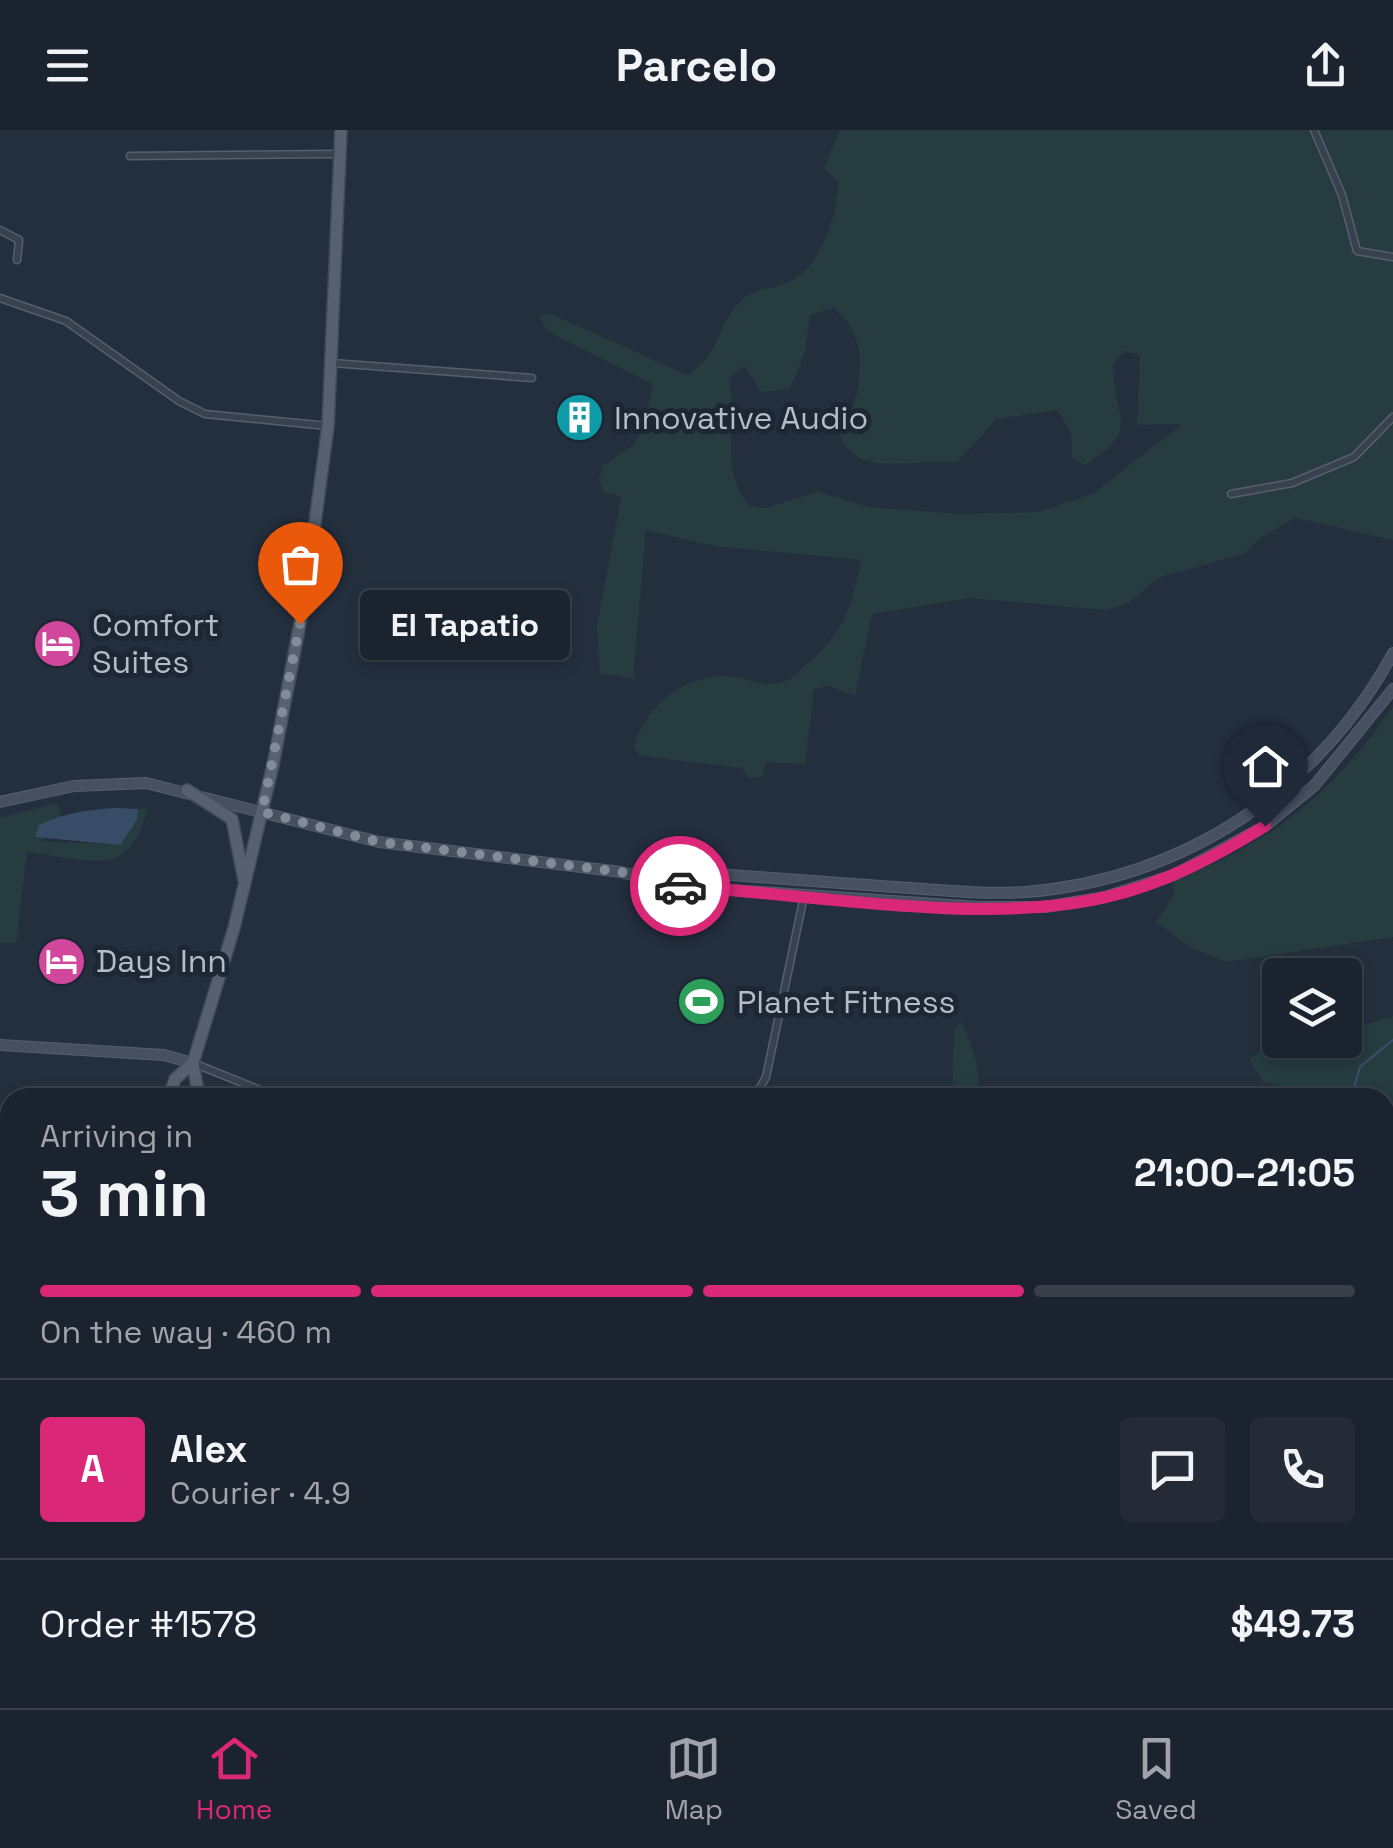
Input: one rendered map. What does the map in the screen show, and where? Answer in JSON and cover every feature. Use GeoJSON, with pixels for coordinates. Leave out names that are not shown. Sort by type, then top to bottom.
{"type":"FeatureCollection","features":[{"type":"Feature","properties":{"kind":"main road"},"geometry":{"type":"LineString","coordinates":[[196,1088],[193,1063],[245,883],[306,597],[328,426],[341,130]]}},
{"type":"Feature","properties":{"kind":"main road"},"geometry":{"type":"LineString","coordinates":[[621,872],[676,871],[981,893],[1062,888],[1106,879],[1154,864],[1229,828],[1268,803],[1334,740],[1393,653]]}},
{"type":"Feature","properties":{"kind":"main road"},"geometry":{"type":"LineString","coordinates":[[0,802],[100,783],[146,783],[187,790],[379,842],[621,872],[674,886],[992,908],[1045,907],[1141,887],[1215,856],[1265,826],[1315,785],[1393,689]]}},
{"type":"Feature","properties":{"kind":"main road"},"geometry":{"type":"LineString","coordinates":[[187,790],[232,819],[245,883]]}},
{"type":"Feature","properties":{"kind":"main road"},"geometry":{"type":"LineString","coordinates":[[0,1045],[164,1055],[193,1063]]}},
{"type":"Feature","properties":{"kind":"main road"},"geometry":{"type":"LineString","coordinates":[[172,1088],[174,1080],[193,1063]]}},
{"type":"Feature","properties":{"kind":"street"},"geometry":{"type":"LineString","coordinates":[[1314,130],[1342,195],[1357,251],[1393,257]]}},
{"type":"Feature","properties":{"kind":"street"},"geometry":{"type":"LineString","coordinates":[[130,156],[340,154]]}},
{"type":"Feature","properties":{"kind":"street"},"geometry":{"type":"LineString","coordinates":[[0,230],[18,240],[17,260]]}},
{"type":"Feature","properties":{"kind":"street"},"geometry":{"type":"LineString","coordinates":[[0,298],[66,321],[178,401],[206,414],[328,426]]}},
{"type":"Feature","properties":{"kind":"street"},"geometry":{"type":"LineString","coordinates":[[332,363],[532,378]]}},
{"type":"Feature","properties":{"kind":"street"},"geometry":{"type":"LineString","coordinates":[[1232,494],[1292,484],[1354,457],[1393,416]]}},
{"type":"Feature","properties":{"kind":"street"},"geometry":{"type":"LineString","coordinates":[[760,1088],[766,1077],[804,895]]}},
{"type":"Feature","properties":{"kind":"street"},"geometry":{"type":"LineString","coordinates":[[193,1063],[255,1088]]}},
{"type":"Feature","properties":{"kind":"green space"},"geometry":{"type":"Polygon","coordinates":[[[840,130],[1393,130],[1393,540],[1295,518],[1259,539],[1244,554],[1157,578],[1130,602],[1106,610],[969,598],[872,614],[855,696],[828,686],[814,689],[805,764],[766,762],[762,777],[748,778],[742,768],[640,756],[634,747],[646,719],[680,688],[709,677],[771,684],[796,675],[839,628],[861,560],[714,546],[646,530],[633,679],[600,673],[597,626],[621,497],[604,492],[599,480],[603,465],[631,447],[644,429],[653,384],[547,331],[540,317],[549,313],[687,375],[706,359],[740,302],[758,291],[789,282],[818,253],[831,225],[838,183],[824,168],[840,130]],[[833,308],[810,315],[805,352],[790,389],[761,392],[745,366],[729,378],[731,458],[739,490],[749,506],[765,508],[818,492],[868,507],[959,514],[1039,512],[1094,493],[1182,424],[1137,425],[1140,355],[1124,351],[1113,365],[1120,432],[1114,442],[1085,465],[1072,457],[1071,433],[1058,410],[997,419],[957,462],[897,464],[863,459],[850,451],[841,436],[836,414],[853,408],[859,380],[856,340],[833,308]]]}},
{"type":"Feature","properties":{"kind":"green space"},"geometry":{"type":"Polygon","coordinates":[[[415,622],[455,627],[453,644],[413,640],[415,622]]]}},
{"type":"Feature","properties":{"kind":"green space"},"geometry":{"type":"Polygon","coordinates":[[[1393,707],[1393,937],[1227,962],[1192,948],[1156,922],[1174,895],[1173,882],[1241,850],[1297,812],[1347,766],[1393,707]]]}},
{"type":"Feature","properties":{"kind":"green space"},"geometry":{"type":"Polygon","coordinates":[[[57,803],[62,820],[50,820],[42,841],[120,845],[137,820],[138,809],[147,808],[140,832],[118,856],[87,860],[27,852],[16,943],[0,943],[0,818],[57,803]]]}},
{"type":"Feature","properties":{"kind":"green space"},"geometry":{"type":"Polygon","coordinates":[[[1393,1016],[1393,1088],[1287,1088],[1263,1082],[1249,1059],[1262,1050],[1262,1058],[1362,1058],[1362,1024],[1393,1016]]]}},
{"type":"Feature","properties":{"kind":"green space"},"geometry":{"type":"Polygon","coordinates":[[[962,1021],[976,1059],[979,1088],[952,1088],[954,1031],[962,1021]]]}},
{"type":"Feature","properties":{"kind":"water"},"geometry":{"type":"Polygon","coordinates":[[[138,809],[137,820],[120,845],[35,837],[39,825],[58,817],[138,809]]]}},
{"type":"Feature","properties":{"kind":"waterway"},"geometry":{"type":"LineString","coordinates":[[1354,1088],[1360,1067],[1393,1040]]}},
{"type":"Feature","properties":{"kind":"way so far"},"geometry":{"type":"LineString","coordinates":[[300,624],[262,812],[379,842],[621,872],[680,886]]}},
{"type":"Feature","properties":{"kind":"place","name":"Innovative Audio"},"geometry":{"type":"Point","coordinates":[579,418]}},
{"type":"Feature","properties":{"kind":"place","name":"El Tapatio"},"geometry":{"type":"Point","coordinates":[300,624]}},
{"type":"Feature","properties":{"kind":"place","name":"Comfort Suites"},"geometry":{"type":"Point","coordinates":[57,643]}},
{"type":"Feature","properties":{"kind":"place","name":"Days Inn"},"geometry":{"type":"Point","coordinates":[61,961]}},
{"type":"Feature","properties":{"kind":"place","name":"Planet Fitness"},"geometry":{"type":"Point","coordinates":[702,1002]}},
{"type":"Feature","properties":{"kind":"route"},"geometry":{"type":"LineString","coordinates":[[680,886],[992,908],[1045,907],[1106,897],[1174,875],[1265,826]]}}]}
